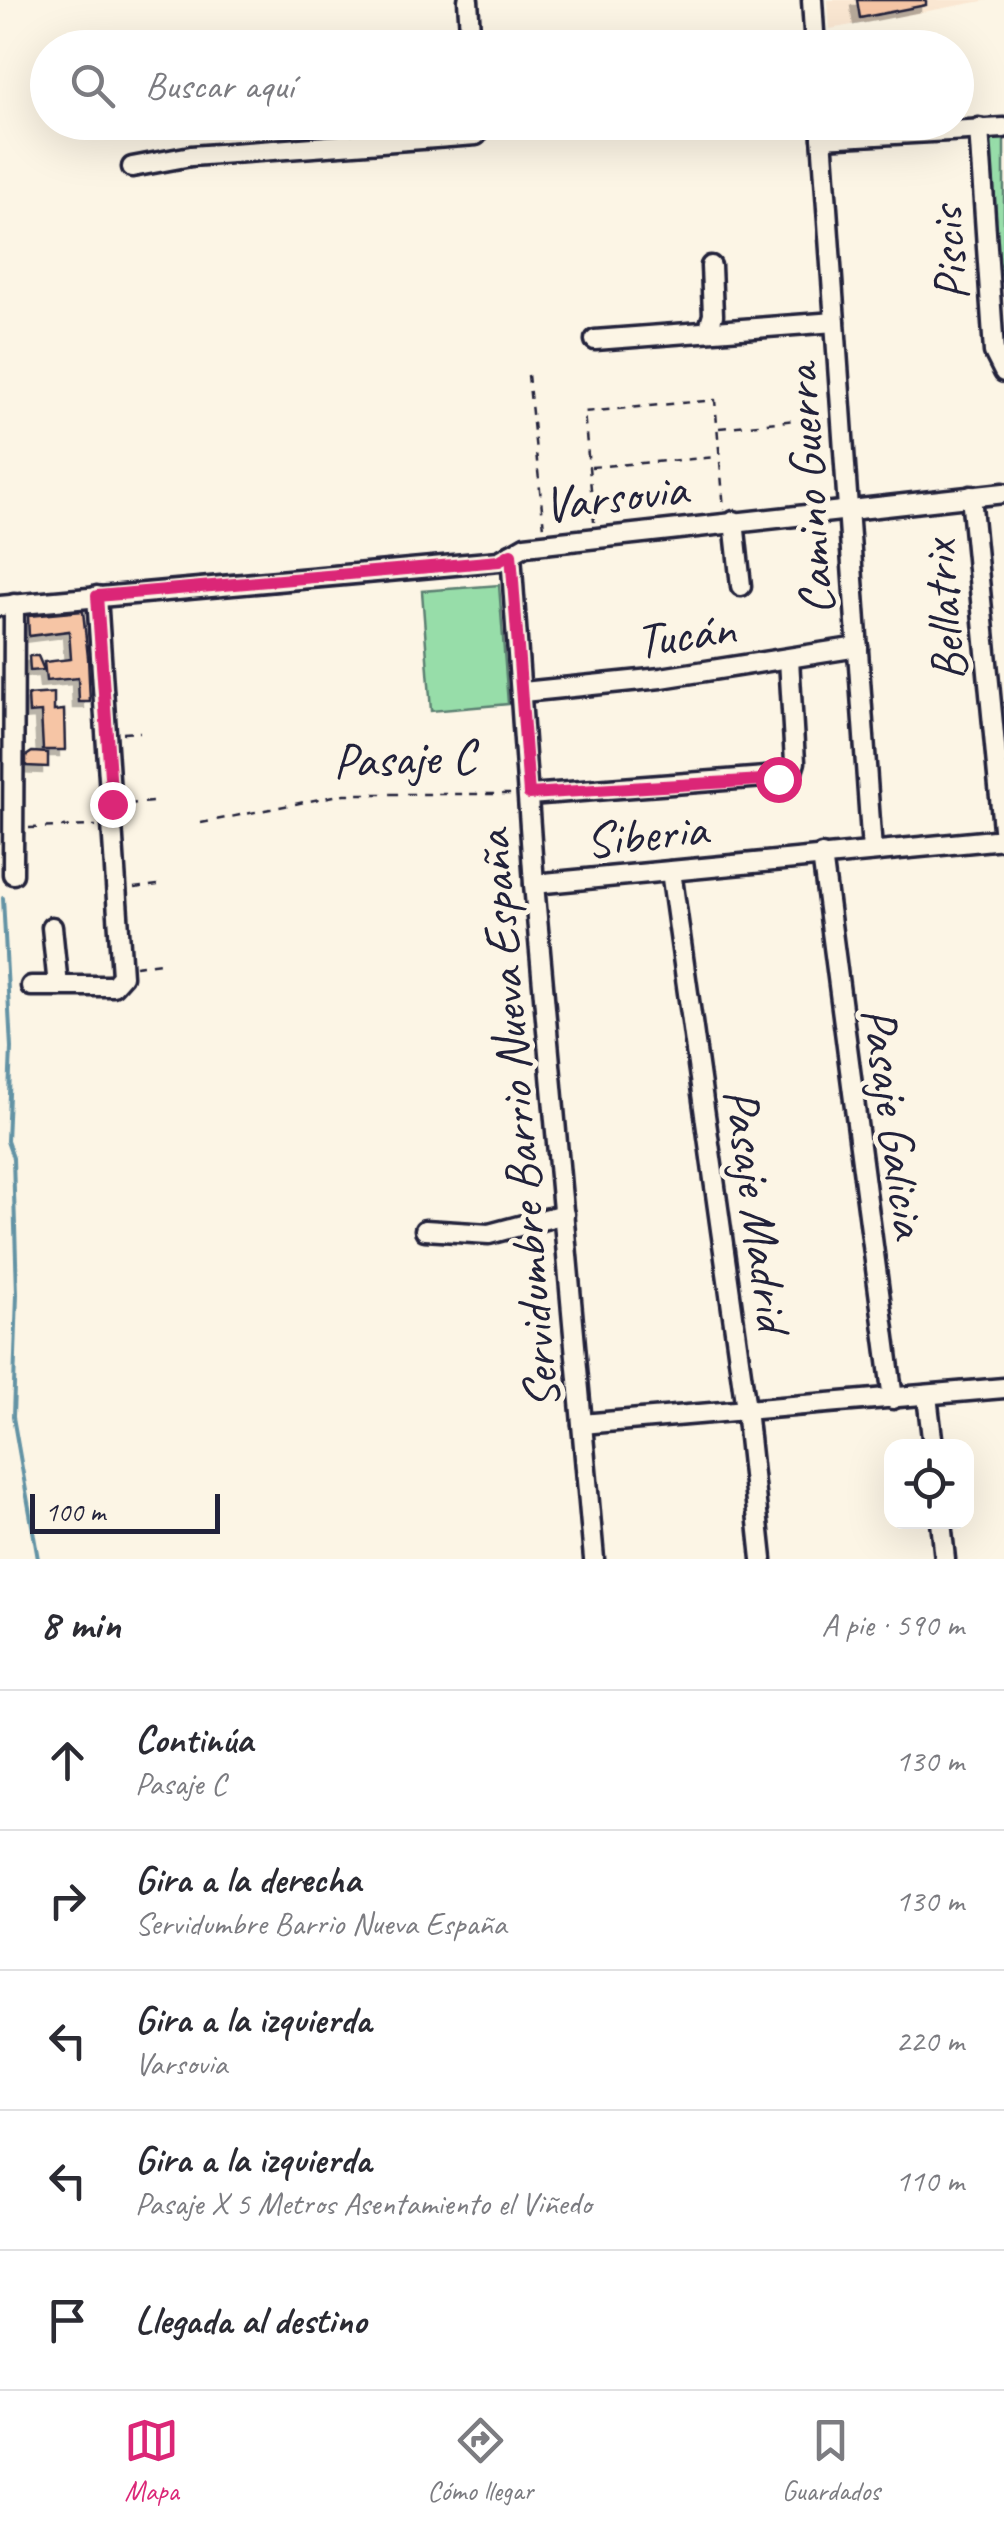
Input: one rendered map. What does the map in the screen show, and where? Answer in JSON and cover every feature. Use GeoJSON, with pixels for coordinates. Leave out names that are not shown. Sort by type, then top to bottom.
{"type":"FeatureCollection","features":[{"type":"Feature","properties":{"kind":"street"},"geometry":{"type":"LineString","coordinates":[[468,0],[470,30]]}},
{"type":"Feature","properties":{"kind":"street"},"geometry":{"type":"LineString","coordinates":[[812,0],[814,30]]}},
{"type":"Feature","properties":{"kind":"street"},"geometry":{"type":"LineString","coordinates":[[974,128],[1004,128]]}},
{"type":"Feature","properties":{"kind":"street","name":"Piscis"},"geometry":{"type":"LineString","coordinates":[[979,128],[994,352],[1004,372]]}},
{"type":"Feature","properties":{"kind":"street"},"geometry":{"type":"LineString","coordinates":[[132,168],[191,156],[360,140]]}},
{"type":"Feature","properties":{"kind":"street","name":"Camino Guerra"},"geometry":{"type":"LineString","coordinates":[[822,140],[872,851]]}},
{"type":"Feature","properties":{"kind":"street"},"geometry":{"type":"LineString","coordinates":[[708,328],[713,314],[711,266]]}},
{"type":"Feature","properties":{"kind":"street"},"geometry":{"type":"LineString","coordinates":[[990,301],[1004,279]]}},
{"type":"Feature","properties":{"kind":"street"},"geometry":{"type":"LineString","coordinates":[[595,340],[708,328],[720,332],[835,322]]}},
{"type":"Feature","properties":{"kind":"street","name":"Varsovia"},"geometry":{"type":"LineString","coordinates":[[7,605],[499,561],[549,544],[1004,493]]}},
{"type":"Feature","properties":{"kind":"street","name":"Bellatrix"},"geometry":{"type":"LineString","coordinates":[[971,496],[1004,838]]}},
{"type":"Feature","properties":{"kind":"street"},"geometry":{"type":"LineString","coordinates":[[729,522],[741,586]]}},
{"type":"Feature","properties":{"kind":"street","name":"Servidumbre Barrio Nueva España"},"geometry":{"type":"LineString","coordinates":[[511,554],[534,884],[594,1559]]}},
{"type":"Feature","properties":{"kind":"street"},"geometry":{"type":"LineString","coordinates":[[31,986],[58,986],[120,975],[118,890],[97,596]]}},
{"type":"Feature","properties":{"kind":"street"},"geometry":{"type":"LineString","coordinates":[[7,605],[9,834],[13,874]]}},
{"type":"Feature","properties":{"kind":"street","name":"Tucán"},"geometry":{"type":"LineString","coordinates":[[523,692],[661,678],[858,647]]}},
{"type":"Feature","properties":{"kind":"street","name":"Pasaje C"},"geometry":{"type":"LineString","coordinates":[[529,794],[791,775],[795,762],[789,659]]}},
{"type":"Feature","properties":{"kind":"street","name":"Siberia"},"geometry":{"type":"LineString","coordinates":[[534,884],[1004,838]]}},
{"type":"Feature","properties":{"kind":"street","name":"Pasaje Galicia"},"geometry":{"type":"LineString","coordinates":[[822,856],[893,1399]]}},
{"type":"Feature","properties":{"kind":"street","name":"Pasaje Madrid"},"geometry":{"type":"LineString","coordinates":[[671,870],[746,1409],[762,1559]]}},
{"type":"Feature","properties":{"kind":"street"},"geometry":{"type":"LineString","coordinates":[[52,926],[58,986]]}},
{"type":"Feature","properties":{"kind":"street"},"geometry":{"type":"LineString","coordinates":[[425,1230],[489,1234],[564,1214]]}},
{"type":"Feature","properties":{"kind":"street"},"geometry":{"type":"LineString","coordinates":[[582,1424],[1004,1388]]}},
{"type":"Feature","properties":{"kind":"street"},"geometry":{"type":"LineString","coordinates":[[928,1396],[932,1439]]}},
{"type":"Feature","properties":{"kind":"street"},"geometry":{"type":"LineString","coordinates":[[941,1529],[944,1559]]}},
{"type":"Feature","properties":{"kind":"path"},"geometry":{"type":"LineString","coordinates":[[528,375],[549,544]]}},
{"type":"Feature","properties":{"kind":"path"},"geometry":{"type":"LineString","coordinates":[[595,538],[584,412],[714,400],[729,522]]}},
{"type":"Feature","properties":{"kind":"path"},"geometry":{"type":"LineString","coordinates":[[717,428],[841,415]]}},
{"type":"Feature","properties":{"kind":"path"},"geometry":{"type":"LineString","coordinates":[[590,468],[720,457]]}},
{"type":"Feature","properties":{"kind":"path"},"geometry":{"type":"LineString","coordinates":[[106,734],[140,732]]}},
{"type":"Feature","properties":{"kind":"path","name":"Pasaje C"},"geometry":{"type":"LineString","coordinates":[[200,823],[344,794],[529,794]]}},
{"type":"Feature","properties":{"kind":"path"},"geometry":{"type":"LineString","coordinates":[[112,804],[153,802]]}},
{"type":"Feature","properties":{"kind":"path"},"geometry":{"type":"LineString","coordinates":[[9,834],[113,825]]}},
{"type":"Feature","properties":{"kind":"path"},"geometry":{"type":"LineString","coordinates":[[118,890],[158,884]]}},
{"type":"Feature","properties":{"kind":"path"},"geometry":{"type":"LineString","coordinates":[[120,975],[162,963]]}},
{"type":"Feature","properties":{"kind":"shaded area"},"geometry":{"type":"Polygon","coordinates":[[[828,0],[988,0],[830,29],[828,0]]]}},
{"type":"Feature","properties":{"kind":"green space"},"geometry":{"type":"Polygon","coordinates":[[[1004,133],[1004,270],[997,281],[986,142],[989,137],[1004,133]]]}},
{"type":"Feature","properties":{"kind":"green space"},"geometry":{"type":"Polygon","coordinates":[[[499,585],[508,704],[431,711],[422,591],[499,585]]]}},
{"type":"Feature","properties":{"kind":"building"},"geometry":{"type":"Polygon","coordinates":[[[857,0],[926,0],[926,5],[860,18],[857,0]]]}},
{"type":"Feature","properties":{"kind":"building"},"geometry":{"type":"Polygon","coordinates":[[[83,611],[90,702],[79,702],[78,678],[46,681],[44,662],[71,659],[69,631],[29,636],[28,616],[83,611]]]}},
{"type":"Feature","properties":{"kind":"building"},"geometry":{"type":"Polygon","coordinates":[[[29,656],[38,656],[44,670],[30,671],[29,656]]]}},
{"type":"Feature","properties":{"kind":"building"},"geometry":{"type":"Polygon","coordinates":[[[54,693],[54,711],[64,710],[65,750],[43,750],[41,712],[29,713],[28,695],[54,693]]]}},
{"type":"Feature","properties":{"kind":"building"},"geometry":{"type":"Polygon","coordinates":[[[32,752],[48,753],[48,767],[26,766],[26,756],[32,752]]]}},
{"type":"Feature","properties":{"kind":"waterway"},"geometry":{"type":"LineString","coordinates":[[3,898],[11,1048],[7,1141],[13,1158],[17,1294],[13,1417],[38,1559]]}},
{"type":"Feature","properties":{"kind":"route"},"geometry":{"type":"LineString","coordinates":[[112,804],[97,596],[499,561],[511,554],[529,794],[778,779]]}}]}
